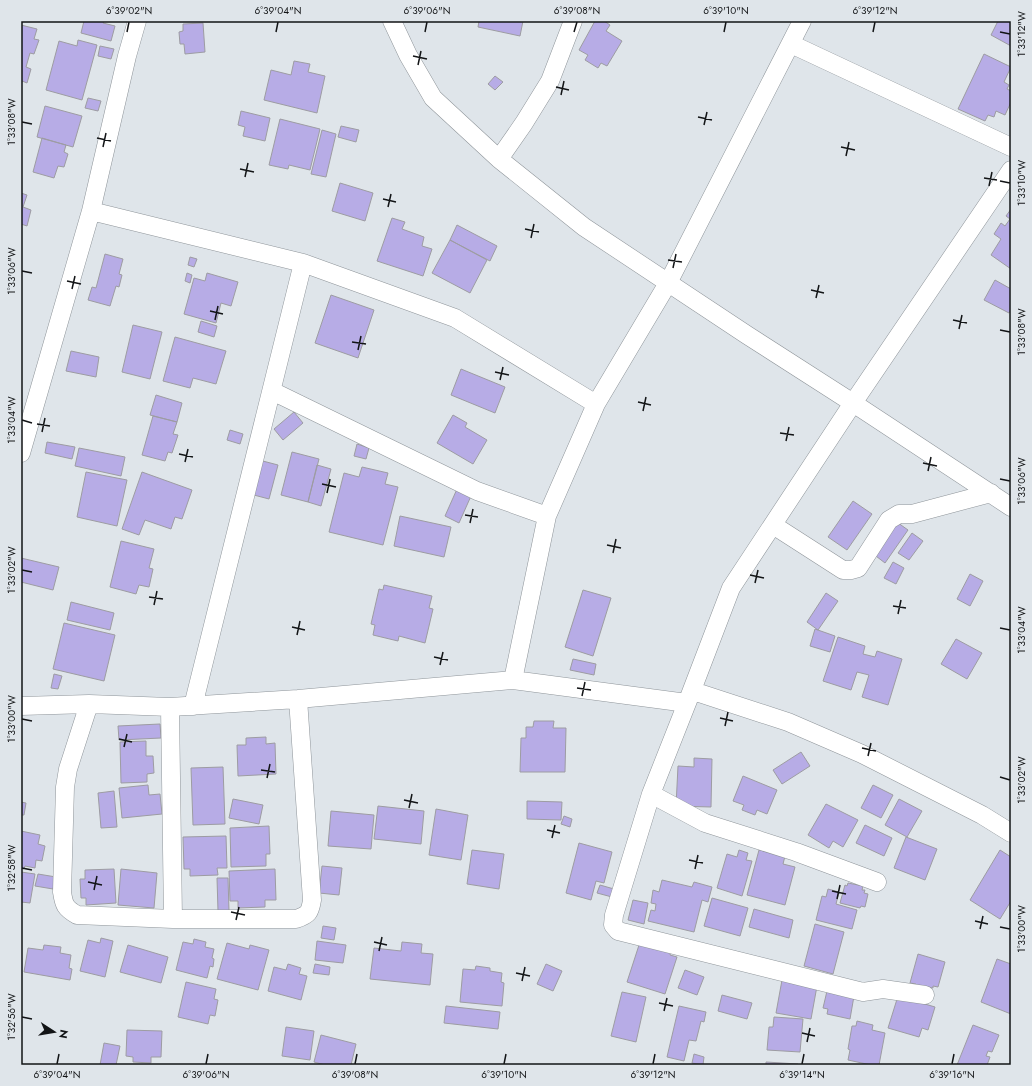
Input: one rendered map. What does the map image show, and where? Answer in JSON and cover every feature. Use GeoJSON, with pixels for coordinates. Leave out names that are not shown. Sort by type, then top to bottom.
{"type":"FeatureCollection","features":[{"type":"Feature","properties":{"kind":"street"},"geometry":{"type":"LineString","coordinates":[[21,453],[91,211],[127,56],[137,21]]}},
{"type":"Feature","properties":{"kind":"street"},"geometry":{"type":"LineString","coordinates":[[392,21],[408,55],[433,98],[499,159],[584,227],[1011,507]]}},
{"type":"Feature","properties":{"kind":"street"},"geometry":{"type":"LineString","coordinates":[[499,159],[524,123],[550,81],[573,21]]}},
{"type":"Feature","properties":{"kind":"street"},"geometry":{"type":"LineString","coordinates":[[513,680],[547,516],[596,404],[668,283],[802,21]]}},
{"type":"Feature","properties":{"kind":"street"},"geometry":{"type":"LineString","coordinates":[[791,44],[1011,147]]}},
{"type":"Feature","properties":{"kind":"street"},"geometry":{"type":"LineString","coordinates":[[925,995],[883,989],[863,992],[618,931],[613,925],[614,915],[651,794],[690,697],[731,588],[853,403],[1011,170]]}},
{"type":"Feature","properties":{"kind":"street"},"geometry":{"type":"LineString","coordinates":[[91,211],[303,263],[455,318],[596,404]]}},
{"type":"Feature","properties":{"kind":"street"},"geometry":{"type":"LineString","coordinates":[[193,706],[303,263]]}},
{"type":"Feature","properties":{"kind":"street"},"geometry":{"type":"LineString","coordinates":[[272,391],[477,491],[547,516]]}},
{"type":"Feature","properties":{"kind":"street"},"geometry":{"type":"LineString","coordinates":[[773,525],[843,570],[851,570],[858,568],[889,520],[899,514],[912,514],[991,493]]}},
{"type":"Feature","properties":{"kind":"street"},"geometry":{"type":"LineString","coordinates":[[21,706],[89,704],[170,707],[193,706],[298,699],[513,680],[690,697],[788,722],[862,754],[982,815],[1011,832]]}},
{"type":"Feature","properties":{"kind":"street"},"geometry":{"type":"LineString","coordinates":[[89,704],[68,769],[65,787],[62,892],[63,902],[67,910],[77,915],[173,919],[296,919],[306,915],[311,909],[312,900],[298,699]]}},
{"type":"Feature","properties":{"kind":"street"},"geometry":{"type":"LineString","coordinates":[[170,707],[173,919]]}},
{"type":"Feature","properties":{"kind":"street"},"geometry":{"type":"LineString","coordinates":[[651,794],[705,822],[796,852],[877,882]]}},
{"type":"Feature","properties":{"kind":"building"},"geometry":{"type":"Polygon","coordinates":[[[84,21],[104,21],[103,23],[115,26],[111,41],[81,33],[84,21]]]}},
{"type":"Feature","properties":{"kind":"building"},"geometry":{"type":"Polygon","coordinates":[[[479,21],[523,21],[520,36],[478,27],[479,21]]]}},
{"type":"Feature","properties":{"kind":"building"},"geometry":{"type":"Polygon","coordinates":[[[595,21],[604,21],[610,25],[606,31],[622,41],[607,66],[601,63],[598,68],[585,60],[588,55],[579,50],[595,21]]]}},
{"type":"Feature","properties":{"kind":"building"},"geometry":{"type":"Polygon","coordinates":[[[998,21],[1011,21],[1011,46],[991,35],[998,21]]]}},
{"type":"Feature","properties":{"kind":"building"},"geometry":{"type":"Polygon","coordinates":[[[203,23],[205,52],[185,54],[184,44],[180,44],[179,32],[183,31],[183,24],[203,23]]]}},
{"type":"Feature","properties":{"kind":"building"},"geometry":{"type":"Polygon","coordinates":[[[21,25],[37,29],[34,39],[39,40],[34,54],[30,53],[26,67],[31,69],[27,83],[22,81],[21,86],[21,25]]]}},
{"type":"Feature","properties":{"kind":"building"},"geometry":{"type":"Polygon","coordinates":[[[78,40],[97,45],[82,100],[46,90],[59,41],[77,46],[78,40]]]}},
{"type":"Feature","properties":{"kind":"building"},"geometry":{"type":"Polygon","coordinates":[[[100,46],[114,49],[111,59],[98,56],[100,46]]]}},
{"type":"Feature","properties":{"kind":"building"},"geometry":{"type":"Polygon","coordinates":[[[984,54],[1011,67],[1004,82],[1009,85],[1007,89],[1011,91],[1011,102],[1005,115],[996,111],[994,117],[988,115],[985,121],[958,109],[984,54]]]}},
{"type":"Feature","properties":{"kind":"building"},"geometry":{"type":"Polygon","coordinates":[[[294,61],[310,64],[308,72],[325,76],[317,113],[264,100],[271,70],[291,75],[294,61]]]}},
{"type":"Feature","properties":{"kind":"building"},"geometry":{"type":"Polygon","coordinates":[[[495,76],[503,82],[495,90],[488,84],[495,76]]]}},
{"type":"Feature","properties":{"kind":"building"},"geometry":{"type":"Polygon","coordinates":[[[88,98],[101,101],[98,111],[85,108],[88,98]]]}},
{"type":"Feature","properties":{"kind":"building"},"geometry":{"type":"Polygon","coordinates":[[[45,106],[82,116],[73,147],[37,137],[45,106]]]}},
{"type":"Feature","properties":{"kind":"building"},"geometry":{"type":"Polygon","coordinates":[[[241,111],[270,118],[265,141],[243,136],[245,127],[238,125],[241,111]]]}},
{"type":"Feature","properties":{"kind":"building"},"geometry":{"type":"Polygon","coordinates":[[[280,119],[320,129],[310,170],[289,165],[288,169],[269,165],[280,119]]]}},
{"type":"Feature","properties":{"kind":"building"},"geometry":{"type":"Polygon","coordinates":[[[341,126],[359,130],[356,142],[338,137],[341,126]]]}},
{"type":"Feature","properties":{"kind":"building"},"geometry":{"type":"Polygon","coordinates":[[[322,130],[336,134],[326,177],[311,174],[322,130]]]}},
{"type":"Feature","properties":{"kind":"building"},"geometry":{"type":"Polygon","coordinates":[[[42,138],[66,145],[64,152],[68,154],[64,167],[58,166],[54,178],[33,172],[42,138]]]}},
{"type":"Feature","properties":{"kind":"building"},"geometry":{"type":"Polygon","coordinates":[[[340,183],[373,193],[365,221],[332,211],[340,183]]]}},
{"type":"Feature","properties":{"kind":"building"},"geometry":{"type":"Polygon","coordinates":[[[21,193],[27,195],[23,207],[31,210],[27,226],[21,224],[21,193]]]}},
{"type":"Feature","properties":{"kind":"building"},"geometry":{"type":"Polygon","coordinates":[[[1011,209],[1011,269],[991,255],[1001,239],[994,234],[1001,223],[1005,226],[1010,219],[1006,216],[1011,209]]]}},
{"type":"Feature","properties":{"kind":"building"},"geometry":{"type":"Polygon","coordinates":[[[392,218],[405,222],[402,229],[424,237],[422,246],[432,249],[423,276],[377,261],[392,218]]]}},
{"type":"Feature","properties":{"kind":"building"},"geometry":{"type":"Polygon","coordinates":[[[457,225],[497,246],[490,261],[450,240],[457,225]]]}},
{"type":"Feature","properties":{"kind":"building"},"geometry":{"type":"Polygon","coordinates":[[[450,240],[487,260],[470,293],[432,273],[450,240]]]}},
{"type":"Feature","properties":{"kind":"building"},"geometry":{"type":"Polygon","coordinates":[[[105,254],[123,259],[119,274],[122,275],[119,287],[116,286],[110,306],[88,300],[92,287],[96,288],[105,254]]]}},
{"type":"Feature","properties":{"kind":"building"},"geometry":{"type":"Polygon","coordinates":[[[190,257],[197,259],[194,267],[188,265],[190,257]]]}},
{"type":"Feature","properties":{"kind":"building"},"geometry":{"type":"Polygon","coordinates":[[[187,273],[192,275],[190,283],[185,281],[187,273]]]}},
{"type":"Feature","properties":{"kind":"building"},"geometry":{"type":"Polygon","coordinates":[[[207,273],[238,282],[231,306],[221,303],[216,323],[184,314],[194,278],[205,281],[207,273]]]}},
{"type":"Feature","properties":{"kind":"building"},"geometry":{"type":"Polygon","coordinates":[[[995,280],[1011,289],[1011,309],[1009,313],[984,300],[995,280]]]}},
{"type":"Feature","properties":{"kind":"building"},"geometry":{"type":"Polygon","coordinates":[[[331,295],[374,310],[358,358],[315,343],[331,295]]]}},
{"type":"Feature","properties":{"kind":"building"},"geometry":{"type":"Polygon","coordinates":[[[201,321],[217,326],[214,337],[198,332],[201,321]]]}},
{"type":"Feature","properties":{"kind":"building"},"geometry":{"type":"Polygon","coordinates":[[[133,325],[162,332],[150,379],[122,372],[133,325]]]}},
{"type":"Feature","properties":{"kind":"building"},"geometry":{"type":"Polygon","coordinates":[[[175,337],[226,351],[216,384],[193,378],[190,388],[163,381],[175,337]]]}},
{"type":"Feature","properties":{"kind":"building"},"geometry":{"type":"Polygon","coordinates":[[[71,351],[99,357],[96,377],[66,371],[71,351]]]}},
{"type":"Feature","properties":{"kind":"building"},"geometry":{"type":"Polygon","coordinates":[[[461,369],[505,387],[495,413],[451,395],[461,369]]]}},
{"type":"Feature","properties":{"kind":"building"},"geometry":{"type":"Polygon","coordinates":[[[156,395],[182,403],[177,422],[150,415],[156,395]]]}},
{"type":"Feature","properties":{"kind":"building"},"geometry":{"type":"Polygon","coordinates":[[[294,412],[303,423],[283,440],[274,429],[294,412]]]}},
{"type":"Feature","properties":{"kind":"building"},"geometry":{"type":"Polygon","coordinates":[[[453,415],[467,423],[465,427],[487,440],[473,464],[437,443],[453,415]]]}},
{"type":"Feature","properties":{"kind":"building"},"geometry":{"type":"Polygon","coordinates":[[[153,416],[177,422],[173,434],[178,435],[172,453],[168,452],[165,461],[142,455],[153,416]]]}},
{"type":"Feature","properties":{"kind":"building"},"geometry":{"type":"Polygon","coordinates":[[[230,430],[243,434],[240,444],[227,440],[230,430]]]}},
{"type":"Feature","properties":{"kind":"building"},"geometry":{"type":"Polygon","coordinates":[[[47,442],[75,447],[72,459],[45,453],[47,442]]]}},
{"type":"Feature","properties":{"kind":"building"},"geometry":{"type":"Polygon","coordinates":[[[357,444],[369,448],[366,459],[354,456],[357,444]]]}},
{"type":"Feature","properties":{"kind":"building"},"geometry":{"type":"Polygon","coordinates":[[[79,448],[125,457],[121,476],[75,466],[79,448]]]}},
{"type":"Feature","properties":{"kind":"building"},"geometry":{"type":"Polygon","coordinates":[[[292,452],[319,459],[308,502],[281,495],[292,452]]]}},
{"type":"Feature","properties":{"kind":"building"},"geometry":{"type":"Polygon","coordinates":[[[259,460],[278,465],[269,499],[250,494],[259,460]]]}},
{"type":"Feature","properties":{"kind":"building"},"geometry":{"type":"Polygon","coordinates":[[[317,465],[331,469],[321,506],[308,502],[317,465]]]}},
{"type":"Feature","properties":{"kind":"building"},"geometry":{"type":"Polygon","coordinates":[[[362,467],[388,473],[385,484],[398,487],[383,545],[329,532],[344,473],[359,477],[362,467]]]}},
{"type":"Feature","properties":{"kind":"building"},"geometry":{"type":"Polygon","coordinates":[[[86,472],[127,480],[117,526],[77,517],[86,472]]]}},
{"type":"Feature","properties":{"kind":"building"},"geometry":{"type":"Polygon","coordinates":[[[142,472],[192,490],[182,519],[175,517],[171,529],[145,520],[139,535],[122,529],[142,472]]]}},
{"type":"Feature","properties":{"kind":"building"},"geometry":{"type":"Polygon","coordinates":[[[457,489],[471,496],[459,523],[445,516],[457,489]]]}},
{"type":"Feature","properties":{"kind":"building"},"geometry":{"type":"Polygon","coordinates":[[[853,501],[872,514],[847,550],[828,537],[853,501]]]}},
{"type":"Feature","properties":{"kind":"building"},"geometry":{"type":"Polygon","coordinates":[[[400,516],[451,527],[444,557],[394,546],[400,516]]]}},
{"type":"Feature","properties":{"kind":"building"},"geometry":{"type":"Polygon","coordinates":[[[894,520],[908,530],[885,563],[872,553],[894,520]]]}},
{"type":"Feature","properties":{"kind":"building"},"geometry":{"type":"Polygon","coordinates":[[[912,533],[923,541],[909,560],[898,553],[912,533]]]}},
{"type":"Feature","properties":{"kind":"building"},"geometry":{"type":"Polygon","coordinates":[[[121,541],[154,549],[149,568],[153,569],[149,587],[139,585],[136,594],[110,587],[121,541]]]}},
{"type":"Feature","properties":{"kind":"building"},"geometry":{"type":"Polygon","coordinates":[[[21,558],[59,567],[53,590],[21,582],[21,558]]]}},
{"type":"Feature","properties":{"kind":"building"},"geometry":{"type":"Polygon","coordinates":[[[893,562],[904,568],[896,584],[884,578],[893,562]]]}},
{"type":"Feature","properties":{"kind":"building"},"geometry":{"type":"Polygon","coordinates":[[[970,574],[983,581],[970,606],[957,599],[970,574]]]}},
{"type":"Feature","properties":{"kind":"building"},"geometry":{"type":"Polygon","coordinates":[[[384,585],[432,596],[429,608],[433,609],[425,643],[399,636],[398,641],[373,635],[375,625],[371,624],[379,589],[383,590],[384,585]]]}},
{"type":"Feature","properties":{"kind":"building"},"geometry":{"type":"Polygon","coordinates":[[[583,590],[611,598],[593,656],[565,647],[583,590]]]}},
{"type":"Feature","properties":{"kind":"building"},"geometry":{"type":"Polygon","coordinates":[[[826,593],[838,601],[818,630],[807,622],[826,593]]]}},
{"type":"Feature","properties":{"kind":"building"},"geometry":{"type":"Polygon","coordinates":[[[71,602],[114,613],[110,630],[67,620],[71,602]]]}},
{"type":"Feature","properties":{"kind":"building"},"geometry":{"type":"Polygon","coordinates":[[[64,623],[115,635],[104,681],[53,669],[64,623]]]}},
{"type":"Feature","properties":{"kind":"building"},"geometry":{"type":"Polygon","coordinates":[[[815,629],[835,636],[830,652],[810,646],[815,629]]]}},
{"type":"Feature","properties":{"kind":"building"},"geometry":{"type":"Polygon","coordinates":[[[838,637],[865,646],[863,654],[875,657],[877,651],[902,659],[888,705],[862,697],[869,675],[857,672],[851,690],[823,681],[838,637]]]}},
{"type":"Feature","properties":{"kind":"building"},"geometry":{"type":"Polygon","coordinates":[[[956,639],[982,653],[967,679],[941,664],[956,639]]]}},
{"type":"Feature","properties":{"kind":"building"},"geometry":{"type":"Polygon","coordinates":[[[573,659],[596,664],[594,675],[570,670],[573,659]]]}},
{"type":"Feature","properties":{"kind":"building"},"geometry":{"type":"Polygon","coordinates":[[[54,674],[62,676],[58,689],[51,688],[54,674]]]}},
{"type":"Feature","properties":{"kind":"building"},"geometry":{"type":"Polygon","coordinates":[[[534,721],[554,721],[553,728],[566,728],[565,772],[520,772],[521,738],[526,738],[526,727],[533,727],[534,721]]]}},
{"type":"Feature","properties":{"kind":"building"},"geometry":{"type":"Polygon","coordinates":[[[160,724],[161,738],[119,740],[118,726],[160,724]]]}},
{"type":"Feature","properties":{"kind":"building"},"geometry":{"type":"Polygon","coordinates":[[[266,737],[266,744],[275,743],[276,774],[238,776],[237,745],[246,745],[246,738],[266,737]]]}},
{"type":"Feature","properties":{"kind":"building"},"geometry":{"type":"Polygon","coordinates":[[[146,741],[146,756],[153,756],[154,773],[147,774],[147,782],[121,783],[120,742],[146,741]]]}},
{"type":"Feature","properties":{"kind":"building"},"geometry":{"type":"Polygon","coordinates":[[[801,752],[810,766],[782,784],[773,770],[801,752]]]}},
{"type":"Feature","properties":{"kind":"building"},"geometry":{"type":"Polygon","coordinates":[[[694,758],[712,759],[711,807],[676,806],[678,766],[694,767],[694,758]]]}},
{"type":"Feature","properties":{"kind":"building"},"geometry":{"type":"Polygon","coordinates":[[[223,767],[225,824],[193,825],[191,768],[223,767]]]}},
{"type":"Feature","properties":{"kind":"building"},"geometry":{"type":"Polygon","coordinates":[[[743,776],[777,790],[767,814],[757,810],[755,815],[742,810],[744,805],[733,801],[743,776]]]}},
{"type":"Feature","properties":{"kind":"building"},"geometry":{"type":"Polygon","coordinates":[[[148,785],[149,795],[160,794],[162,814],[122,818],[119,788],[148,785]]]}},
{"type":"Feature","properties":{"kind":"building"},"geometry":{"type":"Polygon","coordinates":[[[873,785],[893,795],[881,818],[861,808],[873,785]]]}},
{"type":"Feature","properties":{"kind":"building"},"geometry":{"type":"Polygon","coordinates":[[[114,791],[117,827],[101,828],[98,793],[114,791]]]}},
{"type":"Feature","properties":{"kind":"building"},"geometry":{"type":"Polygon","coordinates":[[[233,799],[263,805],[259,824],[229,818],[233,799]]]}},
{"type":"Feature","properties":{"kind":"building"},"geometry":{"type":"Polygon","coordinates":[[[899,799],[922,811],[907,837],[885,825],[899,799]]]}},
{"type":"Feature","properties":{"kind":"building"},"geometry":{"type":"Polygon","coordinates":[[[527,801],[562,802],[561,820],[527,819],[527,801]]]}},
{"type":"Feature","properties":{"kind":"building"},"geometry":{"type":"Polygon","coordinates":[[[21,802],[26,803],[24,815],[21,815],[21,802]]]}},
{"type":"Feature","properties":{"kind":"building"},"geometry":{"type":"Polygon","coordinates":[[[826,804],[858,820],[843,847],[833,841],[829,848],[808,835],[826,804]]]}},
{"type":"Feature","properties":{"kind":"building"},"geometry":{"type":"Polygon","coordinates":[[[378,806],[424,811],[421,844],[374,839],[378,806]]]}},
{"type":"Feature","properties":{"kind":"building"},"geometry":{"type":"Polygon","coordinates":[[[436,809],[468,815],[461,860],[429,855],[436,809]]]}},
{"type":"Feature","properties":{"kind":"building"},"geometry":{"type":"Polygon","coordinates":[[[331,811],[374,815],[371,849],[328,846],[331,811]]]}},
{"type":"Feature","properties":{"kind":"building"},"geometry":{"type":"Polygon","coordinates":[[[564,816],[572,819],[570,827],[561,824],[564,816]]]}},
{"type":"Feature","properties":{"kind":"building"},"geometry":{"type":"Polygon","coordinates":[[[865,825],[892,838],[884,856],[856,843],[865,825]]]}},
{"type":"Feature","properties":{"kind":"building"},"geometry":{"type":"Polygon","coordinates":[[[269,826],[270,854],[266,854],[266,866],[231,867],[230,828],[269,826]]]}},
{"type":"Feature","properties":{"kind":"building"},"geometry":{"type":"Polygon","coordinates":[[[21,831],[40,835],[38,844],[45,846],[42,861],[36,860],[35,868],[25,866],[24,869],[21,868],[21,831]]]}},
{"type":"Feature","properties":{"kind":"building"},"geometry":{"type":"Polygon","coordinates":[[[226,836],[227,868],[217,868],[218,875],[190,876],[190,869],[184,869],[183,837],[226,836]]]}},
{"type":"Feature","properties":{"kind":"building"},"geometry":{"type":"Polygon","coordinates":[[[906,837],[937,849],[925,880],[894,868],[906,837]]]}},
{"type":"Feature","properties":{"kind":"building"},"geometry":{"type":"Polygon","coordinates":[[[579,843],[612,852],[604,883],[596,881],[591,900],[566,893],[579,843]]]}},
{"type":"Feature","properties":{"kind":"building"},"geometry":{"type":"Polygon","coordinates":[[[472,850],[504,854],[499,889],[467,884],[472,850]]]}},
{"type":"Feature","properties":{"kind":"building"},"geometry":{"type":"Polygon","coordinates":[[[739,850],[748,853],[746,860],[752,861],[742,896],[717,888],[727,854],[737,857],[739,850]]]}},
{"type":"Feature","properties":{"kind":"building"},"geometry":{"type":"Polygon","coordinates":[[[759,850],[785,856],[783,864],[795,867],[785,905],[747,895],[759,850]]]}},
{"type":"Feature","properties":{"kind":"building"},"geometry":{"type":"Polygon","coordinates":[[[1000,850],[1011,857],[1011,901],[1000,919],[970,900],[1000,850]]]}},
{"type":"Feature","properties":{"kind":"building"},"geometry":{"type":"Polygon","coordinates":[[[322,866],[342,868],[339,895],[319,893],[322,866]]]}},
{"type":"Feature","properties":{"kind":"building"},"geometry":{"type":"Polygon","coordinates":[[[114,869],[116,903],[86,905],[86,898],[81,898],[80,879],[85,879],[85,870],[114,869]]]}},
{"type":"Feature","properties":{"kind":"building"},"geometry":{"type":"Polygon","coordinates":[[[121,869],[157,873],[154,908],[118,905],[121,869]]]}},
{"type":"Feature","properties":{"kind":"building"},"geometry":{"type":"Polygon","coordinates":[[[275,869],[276,900],[265,900],[265,907],[238,908],[238,901],[230,901],[229,871],[275,869]]]}},
{"type":"Feature","properties":{"kind":"building"},"geometry":{"type":"Polygon","coordinates":[[[21,872],[35,874],[30,903],[21,902],[21,872]]]}},
{"type":"Feature","properties":{"kind":"building"},"geometry":{"type":"Polygon","coordinates":[[[38,874],[56,877],[53,889],[35,886],[38,874]]]}},
{"type":"Feature","properties":{"kind":"building"},"geometry":{"type":"Polygon","coordinates":[[[217,878],[228,878],[229,911],[218,911],[217,878]]]}},
{"type":"Feature","properties":{"kind":"building"},"geometry":{"type":"Polygon","coordinates":[[[662,880],[692,887],[694,882],[712,887],[708,902],[702,900],[694,932],[648,921],[651,910],[655,911],[656,904],[651,903],[653,890],[659,892],[662,880]]]}},
{"type":"Feature","properties":{"kind":"building"},"geometry":{"type":"Polygon","coordinates":[[[848,883],[863,886],[862,890],[865,890],[864,893],[868,894],[865,907],[861,906],[860,908],[840,903],[845,885],[847,886],[848,883]]]}},
{"type":"Feature","properties":{"kind":"building"},"geometry":{"type":"Polygon","coordinates":[[[600,885],[614,889],[612,897],[597,893],[600,885]]]}},
{"type":"Feature","properties":{"kind":"building"},"geometry":{"type":"Polygon","coordinates":[[[828,889],[839,892],[836,904],[857,910],[852,929],[816,920],[822,896],[826,897],[828,889]]]}},
{"type":"Feature","properties":{"kind":"building"},"geometry":{"type":"Polygon","coordinates":[[[712,898],[748,908],[740,936],[704,926],[712,898]]]}},
{"type":"Feature","properties":{"kind":"building"},"geometry":{"type":"Polygon","coordinates":[[[633,900],[648,903],[644,924],[628,920],[633,900]]]}},
{"type":"Feature","properties":{"kind":"building"},"geometry":{"type":"Polygon","coordinates":[[[754,909],[793,920],[789,938],[749,927],[754,909]]]}},
{"type":"Feature","properties":{"kind":"building"},"geometry":{"type":"Polygon","coordinates":[[[815,924],[844,932],[833,974],[804,966],[815,924]]]}},
{"type":"Feature","properties":{"kind":"building"},"geometry":{"type":"Polygon","coordinates":[[[323,926],[336,928],[334,940],[321,938],[323,926]]]}},
{"type":"Feature","properties":{"kind":"building"},"geometry":{"type":"Polygon","coordinates":[[[101,938],[113,941],[105,977],[80,971],[88,940],[100,943],[101,938]]]}},
{"type":"Feature","properties":{"kind":"building"},"geometry":{"type":"Polygon","coordinates":[[[194,939],[206,942],[205,947],[214,949],[212,958],[214,959],[213,967],[210,966],[207,978],[176,970],[183,942],[193,944],[194,939]]]}},
{"type":"Feature","properties":{"kind":"building"},"geometry":{"type":"Polygon","coordinates":[[[317,941],[346,945],[343,963],[315,960],[317,941]]]}},
{"type":"Feature","properties":{"kind":"building"},"geometry":{"type":"Polygon","coordinates":[[[402,942],[422,944],[421,953],[433,954],[430,985],[370,979],[374,948],[401,951],[402,942]]]}},
{"type":"Feature","properties":{"kind":"building"},"geometry":{"type":"Polygon","coordinates":[[[640,942],[671,951],[670,955],[677,957],[665,994],[627,982],[640,942]]]}},
{"type":"Feature","properties":{"kind":"building"},"geometry":{"type":"Polygon","coordinates":[[[227,943],[249,949],[250,945],[269,950],[258,990],[217,979],[227,943]]]}},
{"type":"Feature","properties":{"kind":"building"},"geometry":{"type":"Polygon","coordinates":[[[44,945],[61,947],[60,953],[71,955],[69,968],[72,969],[70,980],[24,972],[28,948],[43,950],[44,945]]]}},
{"type":"Feature","properties":{"kind":"building"},"geometry":{"type":"Polygon","coordinates":[[[128,945],[168,957],[161,983],[120,972],[128,945]]]}},
{"type":"Feature","properties":{"kind":"building"},"geometry":{"type":"Polygon","coordinates":[[[918,954],[945,962],[938,987],[933,986],[933,988],[915,988],[916,984],[910,983],[918,954]]]}},
{"type":"Feature","properties":{"kind":"building"},"geometry":{"type":"Polygon","coordinates":[[[997,959],[1011,964],[1011,1014],[981,1002],[997,959]]]}},
{"type":"Feature","properties":{"kind":"building"},"geometry":{"type":"Polygon","coordinates":[[[288,964],[301,968],[299,974],[307,976],[301,1000],[268,991],[274,967],[286,970],[288,964]]]}},
{"type":"Feature","properties":{"kind":"building"},"geometry":{"type":"Polygon","coordinates":[[[315,964],[330,967],[329,975],[313,973],[315,964]]]}},
{"type":"Feature","properties":{"kind":"building"},"geometry":{"type":"Polygon","coordinates":[[[546,964],[562,971],[553,991],[537,984],[546,964]]]}},
{"type":"Feature","properties":{"kind":"building"},"geometry":{"type":"Polygon","coordinates":[[[476,966],[490,968],[490,971],[502,973],[501,982],[504,983],[502,1006],[460,1002],[463,969],[475,970],[476,966]]]}},
{"type":"Feature","properties":{"kind":"building"},"geometry":{"type":"Polygon","coordinates":[[[685,970],[704,977],[697,995],[678,988],[685,970]]]}},
{"type":"Feature","properties":{"kind":"building"},"geometry":{"type":"Polygon","coordinates":[[[782,980],[817,986],[811,1019],[776,1013],[782,980]]]}},
{"type":"Feature","properties":{"kind":"building"},"geometry":{"type":"Polygon","coordinates":[[[186,982],[216,989],[214,999],[218,1000],[215,1016],[210,1015],[208,1024],[178,1017],[186,982]]]}},
{"type":"Feature","properties":{"kind":"building"},"geometry":{"type":"Polygon","coordinates":[[[827,991],[854,996],[850,1019],[827,1014],[828,1009],[823,1008],[827,991]]]}},
{"type":"Feature","properties":{"kind":"building"},"geometry":{"type":"Polygon","coordinates":[[[622,992],[646,997],[636,1042],[611,1036],[622,992]]]}},
{"type":"Feature","properties":{"kind":"building"},"geometry":{"type":"Polygon","coordinates":[[[722,995],[752,1003],[747,1019],[718,1011],[722,995]]]}},
{"type":"Feature","properties":{"kind":"building"},"geometry":{"type":"Polygon","coordinates":[[[898,996],[935,1007],[928,1030],[922,1028],[919,1037],[888,1028],[898,996]]]}},
{"type":"Feature","properties":{"kind":"building"},"geometry":{"type":"Polygon","coordinates":[[[446,1006],[500,1012],[498,1029],[444,1023],[446,1006]]]}},
{"type":"Feature","properties":{"kind":"building"},"geometry":{"type":"Polygon","coordinates":[[[679,1006],[706,1012],[704,1022],[701,1021],[696,1041],[689,1040],[684,1061],[667,1057],[679,1006]]]}},
{"type":"Feature","properties":{"kind":"building"},"geometry":{"type":"Polygon","coordinates":[[[774,1017],[803,1019],[800,1052],[767,1050],[769,1027],[773,1027],[774,1017]]]}},
{"type":"Feature","properties":{"kind":"building"},"geometry":{"type":"Polygon","coordinates":[[[857,1021],[873,1025],[872,1030],[885,1033],[879,1065],[871,1065],[848,1060],[850,1050],[848,1049],[852,1026],[856,1026],[857,1021]]]}},
{"type":"Feature","properties":{"kind":"building"},"geometry":{"type":"Polygon","coordinates":[[[973,1025],[999,1035],[992,1052],[988,1051],[986,1056],[990,1057],[987,1065],[957,1065],[973,1025]]]}},
{"type":"Feature","properties":{"kind":"building"},"geometry":{"type":"Polygon","coordinates":[[[286,1027],[314,1031],[310,1060],[282,1056],[286,1027]]]}},
{"type":"Feature","properties":{"kind":"building"},"geometry":{"type":"Polygon","coordinates":[[[127,1030],[162,1031],[161,1057],[151,1057],[151,1063],[133,1062],[133,1057],[126,1056],[127,1030]]]}},
{"type":"Feature","properties":{"kind":"building"},"geometry":{"type":"Polygon","coordinates":[[[321,1035],[356,1044],[351,1065],[325,1065],[314,1062],[321,1035]]]}},
{"type":"Feature","properties":{"kind":"building"},"geometry":{"type":"Polygon","coordinates":[[[104,1043],[120,1046],[116,1065],[100,1065],[104,1043]]]}},
{"type":"Feature","properties":{"kind":"building"},"geometry":{"type":"Polygon","coordinates":[[[694,1054],[704,1057],[703,1065],[692,1063],[694,1054]]]}},
{"type":"Feature","properties":{"kind":"building"},"geometry":{"type":"Polygon","coordinates":[[[766,1062],[798,1064],[798,1065],[766,1065],[766,1062]]]}}]}
